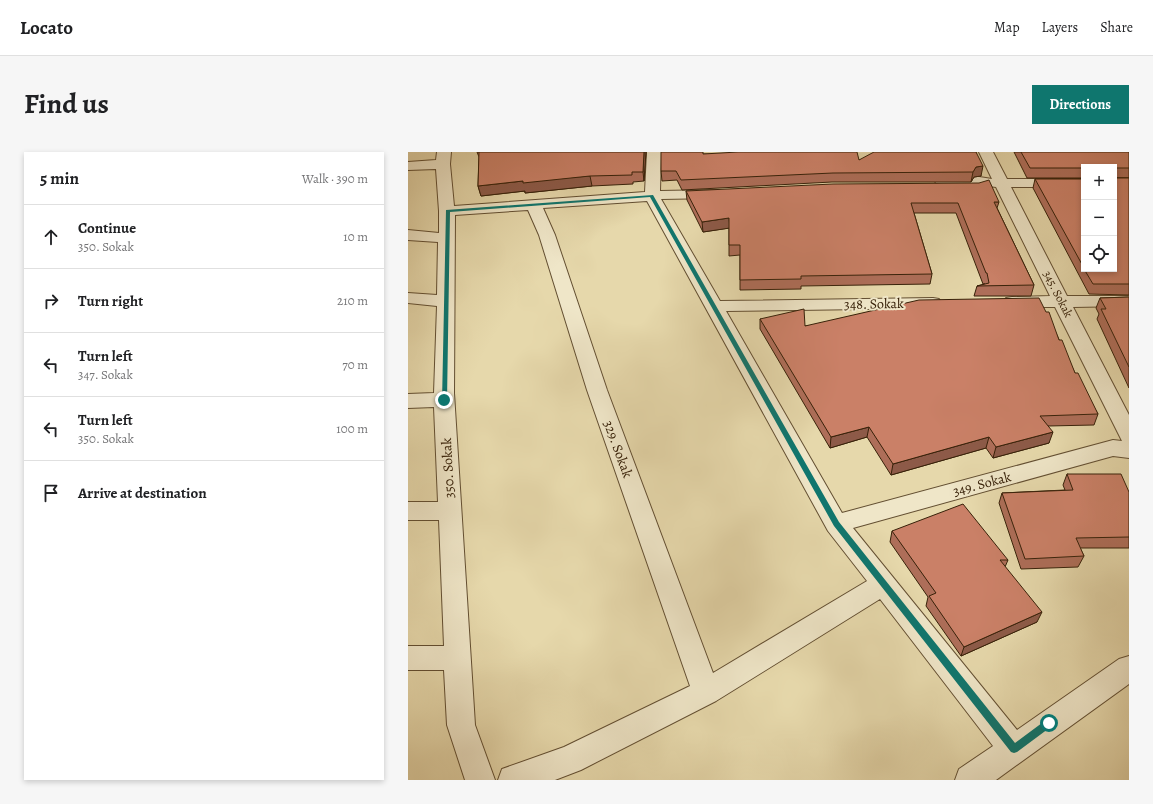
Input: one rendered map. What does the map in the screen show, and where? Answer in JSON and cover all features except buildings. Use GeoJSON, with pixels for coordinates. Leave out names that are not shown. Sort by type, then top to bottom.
{"type":"FeatureCollection","features":[{"type":"Feature","properties":{"kind":"street"},"geometry":{"type":"LineString","coordinates":[[654,152],[652,196],[836,524],[1014,749]]}},
{"type":"Feature","properties":{"kind":"street","name":"345. Sokak"},"geometry":{"type":"LineString","coordinates":[[986,152],[998,184],[1061,301],[1129,436]]}},
{"type":"Feature","properties":{"kind":"street"},"geometry":{"type":"LineString","coordinates":[[408,166],[444,158]]}},
{"type":"Feature","properties":{"kind":"street","name":"350. Sokak"},"geometry":{"type":"LineString","coordinates":[[444,158],[447,211],[444,400],[461,725],[480,780]]}},
{"type":"Feature","properties":{"kind":"street"},"geometry":{"type":"LineString","coordinates":[[929,184],[977,187],[998,184],[1081,183]]}},
{"type":"Feature","properties":{"kind":"street"},"geometry":{"type":"LineString","coordinates":[[447,211],[675,194],[694,195],[730,190]]}},
{"type":"Feature","properties":{"kind":"street","name":"329. Sokak"},"geometry":{"type":"LineString","coordinates":[[533,204],[547,235],[597,390],[706,692]]}},
{"type":"Feature","properties":{"kind":"street"},"geometry":{"type":"LineString","coordinates":[[408,235],[447,238]]}},
{"type":"Feature","properties":{"kind":"street"},"geometry":{"type":"LineString","coordinates":[[408,298],[446,301]]}},
{"type":"Feature","properties":{"kind":"street"},"geometry":{"type":"LineString","coordinates":[[998,302],[1129,301]]}},
{"type":"Feature","properties":{"kind":"street","name":"348. Sokak"},"geometry":{"type":"LineString","coordinates":[[714,306],[951,302]]}},
{"type":"Feature","properties":{"kind":"street"},"geometry":{"type":"LineString","coordinates":[[408,401],[444,400]]}},
{"type":"Feature","properties":{"kind":"street","name":"349. Sokak"},"geometry":{"type":"LineString","coordinates":[[836,524],[1113,448],[1129,450]]}},
{"type":"Feature","properties":{"kind":"street"},"geometry":{"type":"LineString","coordinates":[[408,511],[450,511]]}},
{"type":"Feature","properties":{"kind":"street"},"geometry":{"type":"LineString","coordinates":[[513,780],[570,760],[706,692],[884,584]]}},
{"type":"Feature","properties":{"kind":"street"},"geometry":{"type":"LineString","coordinates":[[408,658],[458,658]]}},
{"type":"Feature","properties":{"kind":"street"},"geometry":{"type":"LineString","coordinates":[[970,780],[1129,668]]}},
{"type":"Feature","properties":{"kind":"route"},"geometry":{"type":"LineString","coordinates":[[444,400],[447,211],[652,196],[732,336],[836,524],[1014,749],[1049,723]]}}]}
